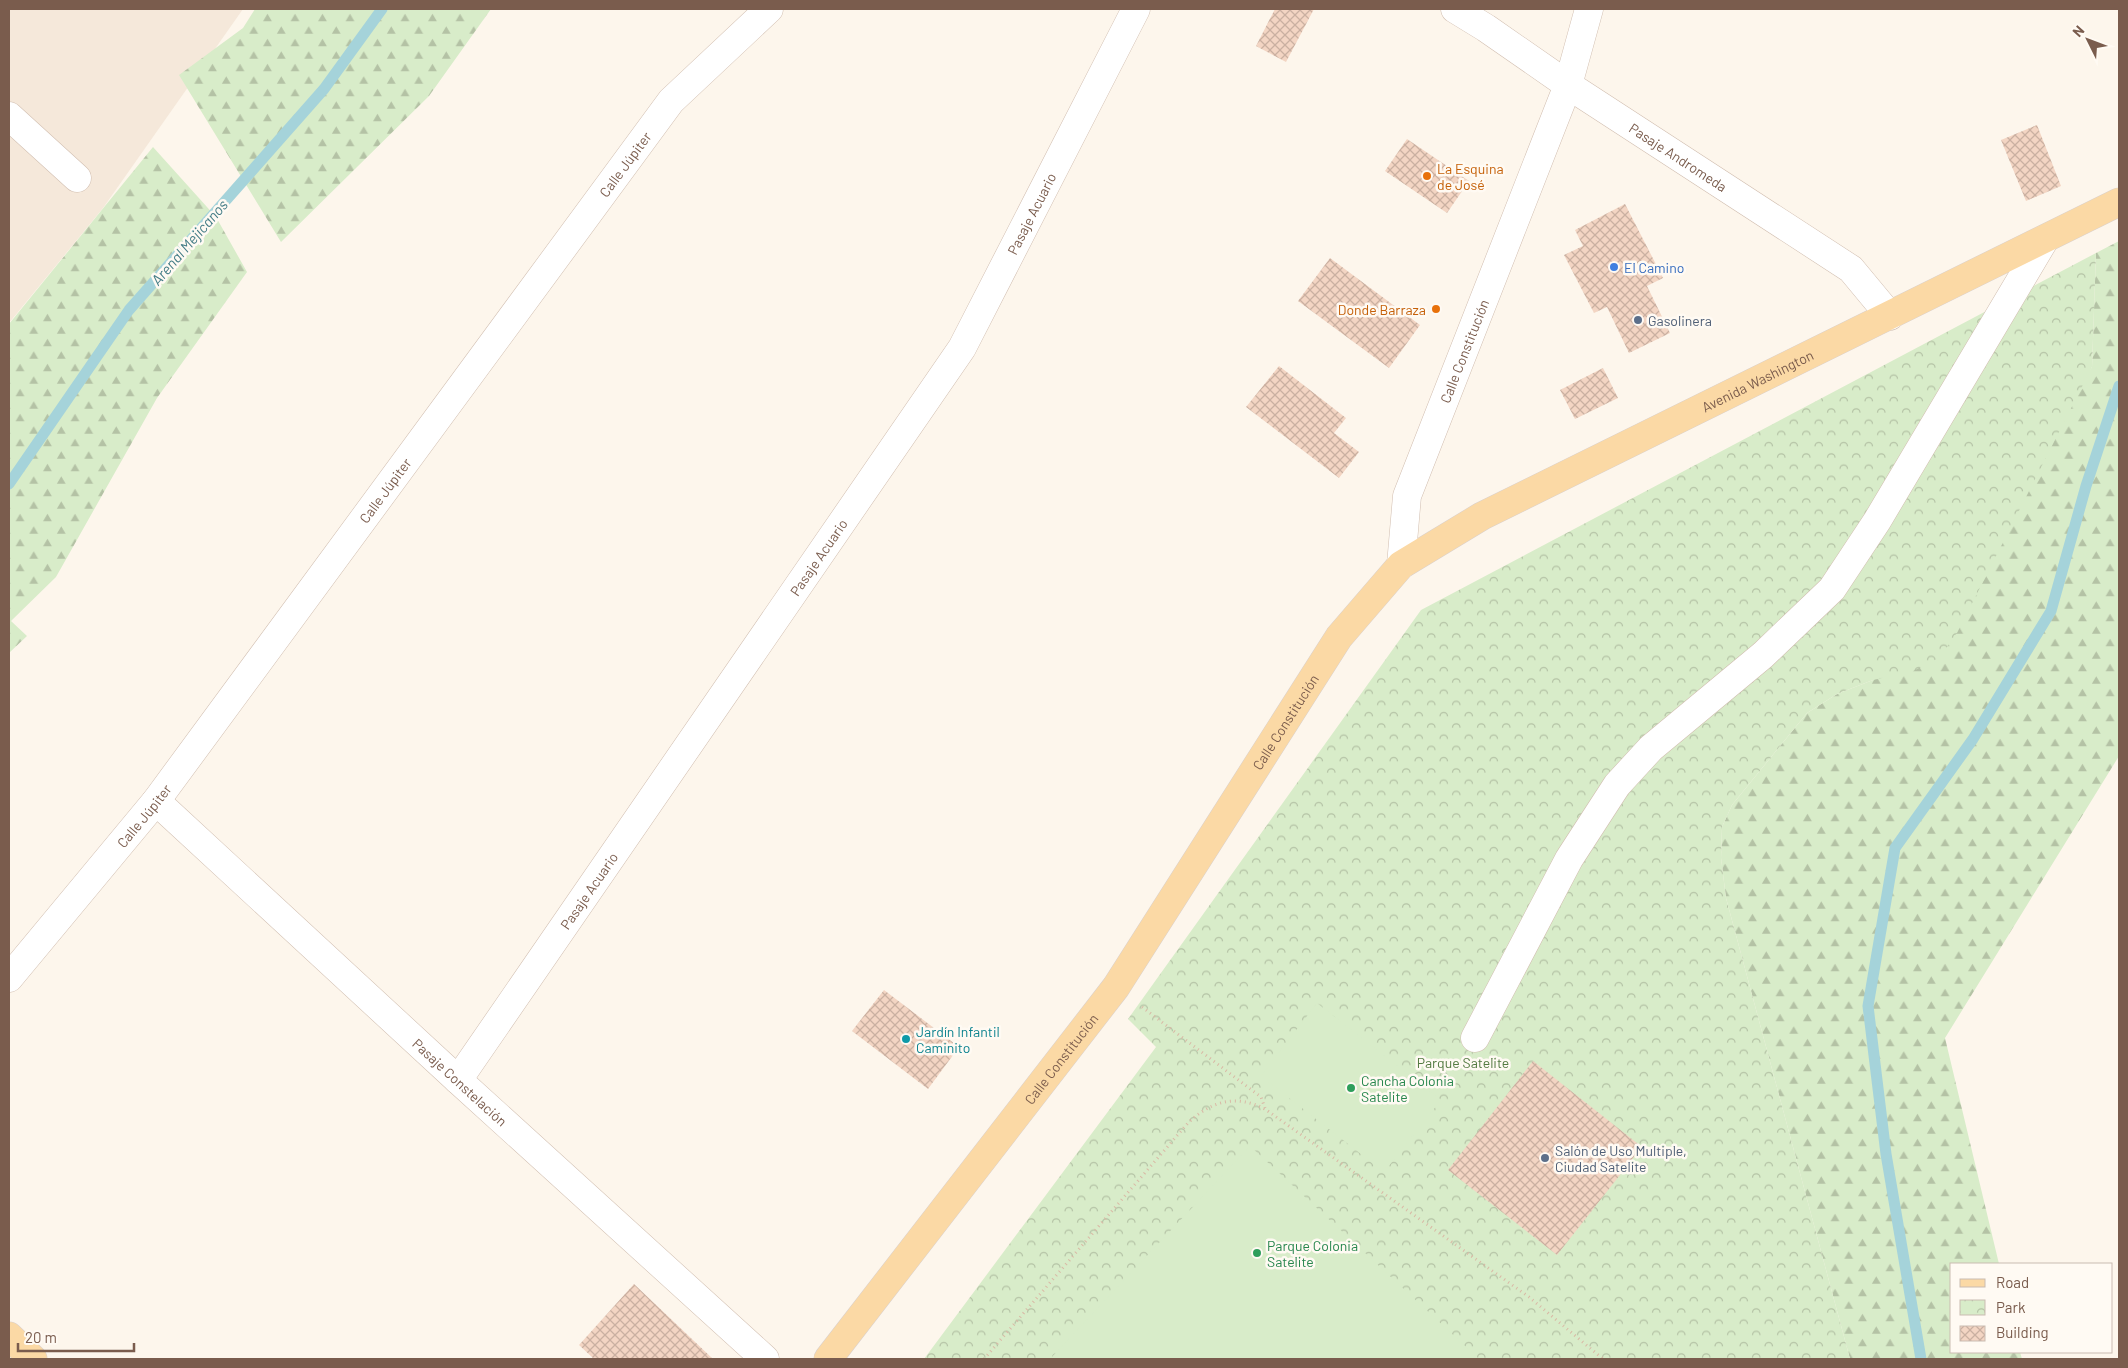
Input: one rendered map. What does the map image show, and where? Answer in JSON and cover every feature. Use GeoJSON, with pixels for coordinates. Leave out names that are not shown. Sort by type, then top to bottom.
{"type":"FeatureCollection","features":[{"type":"Feature","properties":{"kind":"main road","name":"Avenida Washington"},"geometry":{"type":"LineString","coordinates":[[1401,565],[1482,516],[2119,202]]}},
{"type":"Feature","properties":{"kind":"main road","name":"Calle Constitución"},"geometry":{"type":"LineString","coordinates":[[828,1359],[1116,987],[1339,637],[1401,565]]}},
{"type":"Feature","properties":{"kind":"main road"},"geometry":{"type":"LineString","coordinates":[[9,1336],[33,1359]]}},
{"type":"Feature","properties":{"kind":"street","name":"Calle Júpiter"},"geometry":{"type":"LineString","coordinates":[[9,978],[156,801],[671,101],[769,9]]}},
{"type":"Feature","properties":{"kind":"street","name":"Pasaje Acuario"},"geometry":{"type":"LineString","coordinates":[[458,1080],[962,348],[1136,9]]}},
{"type":"Feature","properties":{"kind":"street","name":"Pasaje Andromeda"},"geometry":{"type":"LineString","coordinates":[[1455,9],[1486,28],[1568,85],[1851,269],[1890,316]]}},
{"type":"Feature","properties":{"kind":"street","name":"Calle Constitución"},"geometry":{"type":"LineString","coordinates":[[1401,565],[1407,496],[1568,85],[1589,9]]}},
{"type":"Feature","properties":{"kind":"street"},"geometry":{"type":"LineString","coordinates":[[9,116],[77,178]]}},
{"type":"Feature","properties":{"kind":"street"},"geometry":{"type":"LineString","coordinates":[[1475,1038],[1569,859],[1617,785],[1651,748],[1763,655],[1832,589],[1877,521],[2045,239]]}},
{"type":"Feature","properties":{"kind":"street","name":"Pasaje Constelación"},"geometry":{"type":"LineString","coordinates":[[156,801],[458,1080],[765,1359]]}},
{"type":"Feature","properties":{"kind":"path"},"geometry":{"type":"LineString","coordinates":[[1142,1006],[1262,1097],[1265,1109]]}},
{"type":"Feature","properties":{"kind":"path"},"geometry":{"type":"LineString","coordinates":[[984,1359],[1198,1114],[1206,1108],[1227,1100],[1249,1102],[1265,1109],[1529,1297],[1603,1359]]}},
{"type":"Feature","properties":{"kind":"shaded area"},"geometry":{"type":"Polygon","coordinates":[[[9,9],[243,9],[103,208],[9,323],[9,9]]]}},
{"type":"Feature","properties":{"kind":"green space"},"geometry":{"type":"Polygon","coordinates":[[[255,9],[491,9],[429,96],[281,242],[179,75],[243,28],[255,9]]]}},
{"type":"Feature","properties":{"kind":"green space"},"geometry":{"type":"Polygon","coordinates":[[[153,147],[216,217],[247,272],[157,398],[56,577],[11,621],[27,636],[9,653],[9,324],[153,147]]]}},
{"type":"Feature","properties":{"kind":"green space"},"geometry":{"type":"Polygon","coordinates":[[[2119,241],[2119,756],[1945,1038],[1999,1263],[1950,1263],[1950,1353],[2020,1353],[2022,1359],[1850,1359],[1726,898],[1721,858],[1722,827],[1732,805],[1807,713],[1837,694],[1873,680],[2092,367],[2096,253],[2119,241]]]}},
{"type":"Feature","properties":{"kind":"green space","name":"Parque Satelite"},"geometry":{"type":"Polygon","coordinates":[[[2096,253],[2092,367],[1957,633],[1939,658],[1913,671],[1873,680],[1837,694],[1807,713],[1732,805],[1722,827],[1721,858],[1726,898],[1850,1359],[924,1359],[1156,1047],[1128,1019],[1421,610],[2096,253]]]}},
{"type":"Feature","properties":{"kind":"green space","name":"Cancha Colonia Satelite"},"geometry":{"type":"Polygon","coordinates":[[[1317,1003],[1441,1100],[1384,1172],[1261,1076],[1317,1003]]]}},
{"type":"Feature","properties":{"kind":"green space","name":"Parque Colonia Satelite"},"geometry":{"type":"Polygon","coordinates":[[[1250,1146],[1479,1359],[1050,1359],[1250,1146]]]}},
{"type":"Feature","properties":{"kind":"building"},"geometry":{"type":"Polygon","coordinates":[[[1275,9],[1314,9],[1286,62],[1256,46],[1275,9]]]}},
{"type":"Feature","properties":{"kind":"building"},"geometry":{"type":"Polygon","coordinates":[[[2037,125],[2061,186],[2026,201],[2001,140],[2037,125]]]}},
{"type":"Feature","properties":{"kind":"building","name":"La Esquina de José"},"geometry":{"type":"Polygon","coordinates":[[[1407,139],[1469,181],[1447,213],[1385,171],[1407,139]]]}},
{"type":"Feature","properties":{"kind":"building","name":"El Camino"},"geometry":{"type":"Polygon","coordinates":[[[1625,204],[1663,278],[1647,286],[1670,333],[1629,353],[1607,307],[1594,313],[1564,255],[1583,246],[1575,230],[1625,204]]]}},
{"type":"Feature","properties":{"kind":"building"},"geometry":{"type":"Polygon","coordinates":[[[1330,258],[1420,325],[1389,368],[1298,301],[1330,258]]]}},
{"type":"Feature","properties":{"kind":"building"},"geometry":{"type":"Polygon","coordinates":[[[1279,366],[1346,418],[1334,433],[1359,452],[1339,478],[1246,407],[1279,366]]]}},
{"type":"Feature","properties":{"kind":"building"},"geometry":{"type":"Polygon","coordinates":[[[1603,368],[1618,398],[1575,419],[1560,390],[1603,368]]]}},
{"type":"Feature","properties":{"kind":"building","name":"Jardín Infantil Caminito"},"geometry":{"type":"Polygon","coordinates":[[[884,990],[959,1047],[928,1089],[852,1031],[884,990]]]}},
{"type":"Feature","properties":{"kind":"building","name":"Salón de Uso Multiple, Ciudad Satelite"},"geometry":{"type":"Polygon","coordinates":[[[1533,1061],[1642,1147],[1557,1255],[1448,1170],[1533,1061]]]}},
{"type":"Feature","properties":{"kind":"building"},"geometry":{"type":"Polygon","coordinates":[[[634,1284],[713,1359],[594,1359],[579,1345],[634,1284]]]}},
{"type":"Feature","properties":{"kind":"waterway","name":"Arenal Mejicanos"},"geometry":{"type":"LineString","coordinates":[[9,484],[129,310],[324,89],[382,9]]}},
{"type":"Feature","properties":{"kind":"waterway"},"geometry":{"type":"LineString","coordinates":[[1921,1359],[1886,1154],[1868,1006],[1895,848],[1973,739],[2051,611],[2086,486],[2119,386]]}},
{"type":"Feature","properties":{"kind":"place","name":"La Esquina de José"},"geometry":{"type":"Point","coordinates":[1427,176]}},
{"type":"Feature","properties":{"kind":"place","name":"El Camino"},"geometry":{"type":"Point","coordinates":[1614,267]}},
{"type":"Feature","properties":{"kind":"place","name":"Donde Barraza"},"geometry":{"type":"Point","coordinates":[1436,309]}},
{"type":"Feature","properties":{"kind":"place","name":"Gasolinera"},"geometry":{"type":"Point","coordinates":[1638,320]}},
{"type":"Feature","properties":{"kind":"place","name":"Jardín Infantil Caminito"},"geometry":{"type":"Point","coordinates":[906,1039]}},
{"type":"Feature","properties":{"kind":"place","name":"Cancha Colonia Satelite"},"geometry":{"type":"Point","coordinates":[1351,1088]}},
{"type":"Feature","properties":{"kind":"place","name":"Salón de Uso Multiple, Ciudad Satelite"},"geometry":{"type":"Point","coordinates":[1545,1158]}},
{"type":"Feature","properties":{"kind":"place","name":"Parque Colonia Satelite"},"geometry":{"type":"Point","coordinates":[1257,1253]}}]}
